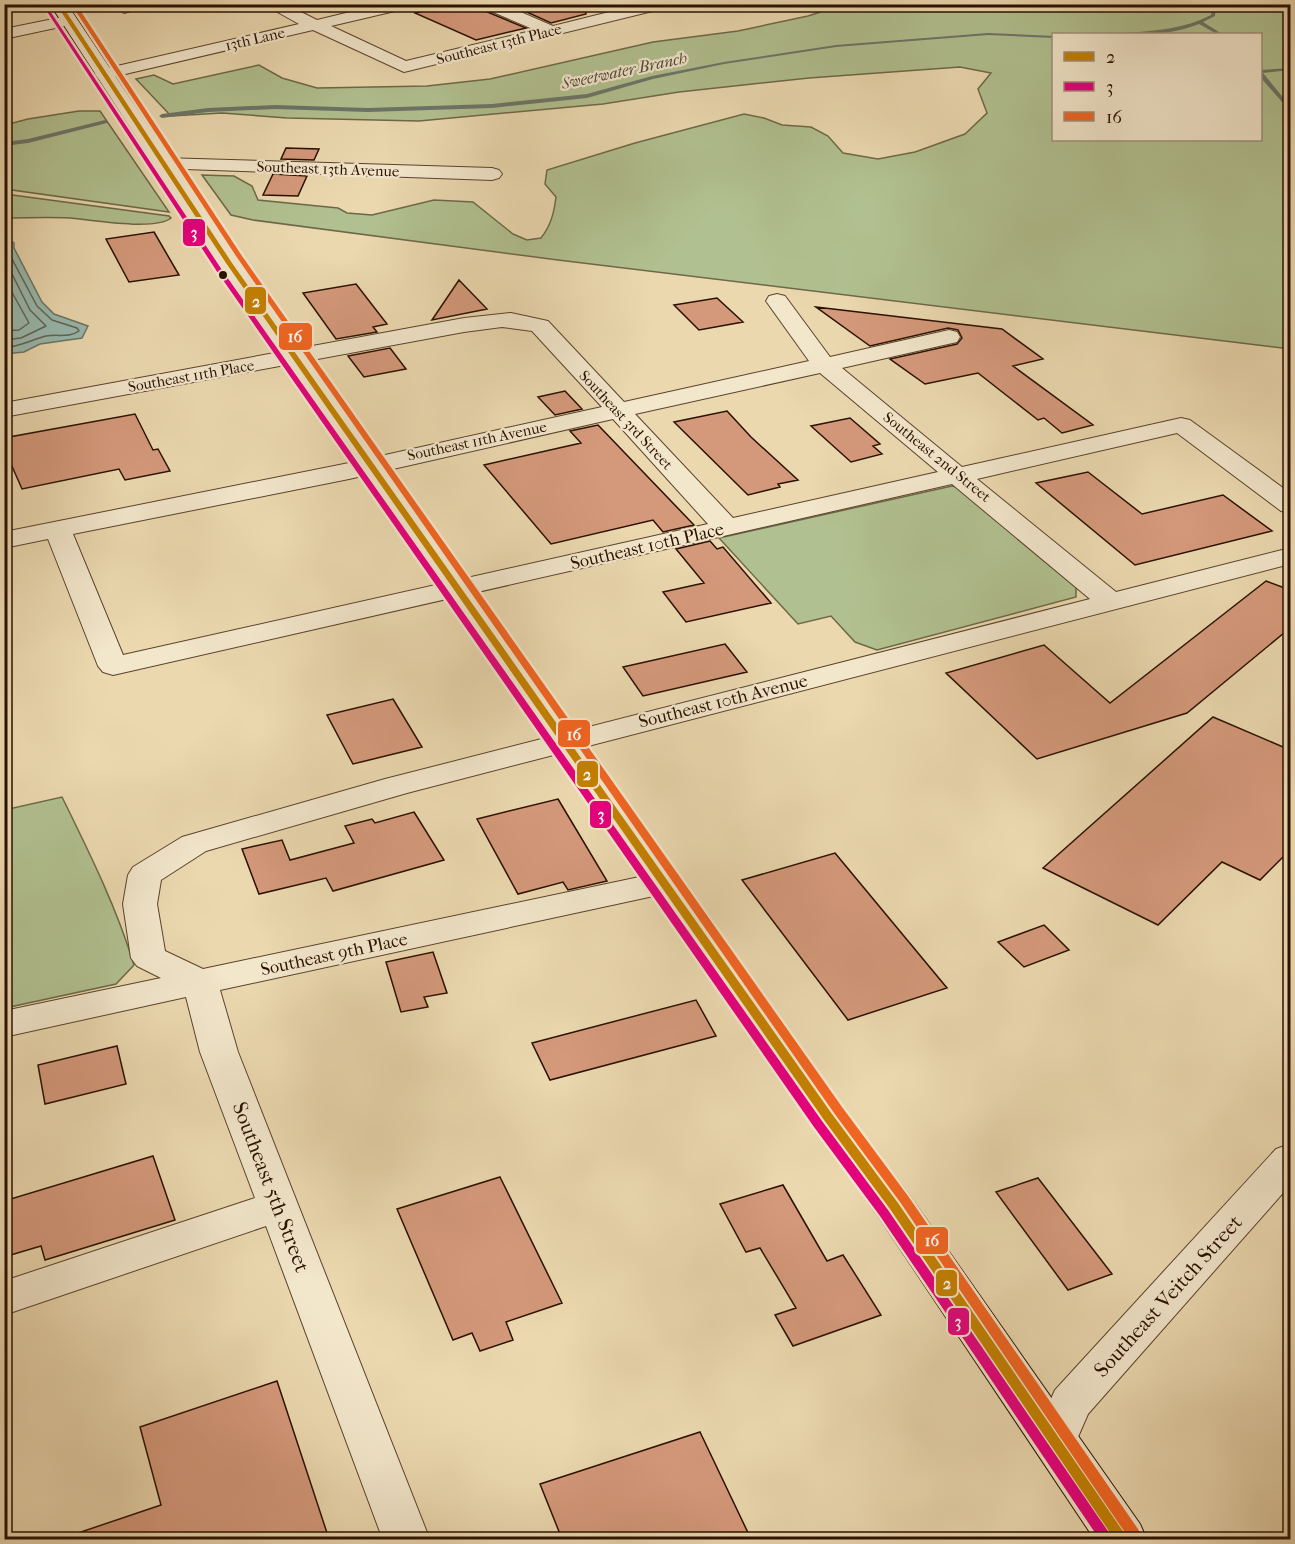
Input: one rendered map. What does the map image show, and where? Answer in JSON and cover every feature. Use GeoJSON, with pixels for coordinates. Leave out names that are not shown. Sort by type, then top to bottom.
{"type":"FeatureCollection","features":[{"type":"Feature","properties":{"kind":"street"},"geometry":{"type":"LineString","coordinates":[[271,4],[315,25]]}},
{"type":"Feature","properties":{"kind":"street","name":"13th Lane"},"geometry":{"type":"LineString","coordinates":[[104,74],[406,4]]}},
{"type":"Feature","properties":{"kind":"street"},"geometry":{"type":"LineString","coordinates":[[487,4],[552,31]]}},
{"type":"Feature","properties":{"kind":"street","name":"Southeast 13th Place"},"geometry":{"type":"LineString","coordinates":[[315,25],[404,67],[663,4]]}},
{"type":"Feature","properties":{"kind":"street"},"geometry":{"type":"LineString","coordinates":[[4,34],[63,13],[229,263],[459,588],[663,884],[894,1206],[1123,1539]]}},
{"type":"Feature","properties":{"kind":"street","name":"Southeast 13th Avenue"},"geometry":{"type":"LineString","coordinates":[[163,164],[492,174]]}},
{"type":"Feature","properties":{"kind":"street","name":"Southeast 2nd Street"},"geometry":{"type":"LineString","coordinates":[[777,301],[823,364],[1109,601]]}},
{"type":"Feature","properties":{"kind":"street","name":"Southeast 11th Place"},"geometry":{"type":"LineString","coordinates":[[4,410],[464,325],[520,319]]}},
{"type":"Feature","properties":{"kind":"street","name":"Southeast 3rd Street"},"geometry":{"type":"LineString","coordinates":[[520,319],[540,326],[727,528]]}},
{"type":"Feature","properties":{"kind":"street","name":"Southeast 11th Avenue"},"geometry":{"type":"LineString","coordinates":[[4,540],[372,464],[949,337]]}},
{"type":"Feature","properties":{"kind":"street","name":"Southeast 10th Place"},"geometry":{"type":"LineString","coordinates":[[57,529],[113,666],[1181,425],[1290,505]]}},
{"type":"Feature","properties":{"kind":"street","name":"Southeast 10th Avenue"},"geometry":{"type":"LineString","coordinates":[[200,982],[149,958],[140,904],[146,875],[194,844],[396,786],[1290,556]]}},
{"type":"Feature","properties":{"kind":"street","name":"Southeast 9th Place"},"geometry":{"type":"LineString","coordinates":[[4,1024],[663,884]]}},
{"type":"Feature","properties":{"kind":"street","name":"Southeast 5th Street"},"geometry":{"type":"LineString","coordinates":[[200,982],[219,1052],[407,1539]]}},
{"type":"Feature","properties":{"kind":"street","name":"Southeast Veitch Street"},"geometry":{"type":"LineString","coordinates":[[1055,1439],[1071,1403],[1290,1159]]}},
{"type":"Feature","properties":{"kind":"street"},"geometry":{"type":"LineString","coordinates":[[4,1298],[279,1206]]}},
{"type":"Feature","properties":{"kind":"green space"},"geometry":{"type":"Polygon","coordinates":[[[842,5],[1290,5],[1290,349],[558,260],[253,220],[231,215],[202,175],[234,176],[252,186],[258,200],[338,208],[347,213],[372,215],[434,200],[473,202],[513,234],[527,240],[541,238],[553,214],[556,197],[545,184],[547,170],[635,143],[744,114],[782,125],[811,127],[828,136],[843,153],[878,159],[915,152],[965,134],[987,113],[978,89],[991,73],[960,67],[809,78],[679,92],[603,104],[419,121],[287,118],[222,113],[171,116],[136,79],[154,75],[173,84],[259,65],[282,78],[317,88],[427,86],[490,79],[653,42],[738,31],[808,16],[842,5]]]}},
{"type":"Feature","properties":{"kind":"green space"},"geometry":{"type":"Polygon","coordinates":[[[79,111],[100,111],[169,212],[5,189],[5,125],[79,111]]]}},
{"type":"Feature","properties":{"kind":"green space"},"geometry":{"type":"Polygon","coordinates":[[[5,194],[171,218],[163,222],[138,224],[70,218],[5,218],[5,194]]]}},
{"type":"Feature","properties":{"kind":"green space"},"geometry":{"type":"Polygon","coordinates":[[[952,486],[961,488],[1076,587],[1076,597],[877,650],[855,642],[831,616],[798,624],[719,538],[952,486]]]}},
{"type":"Feature","properties":{"kind":"green space"},"geometry":{"type":"Polygon","coordinates":[[[62,797],[110,900],[134,965],[116,984],[5,1008],[4,810],[62,797]]]}},
{"type":"Feature","properties":{"kind":"water"},"geometry":{"type":"Polygon","coordinates":[[[5,237],[14,243],[14,248],[42,302],[54,314],[88,326],[82,338],[40,344],[24,352],[5,354],[5,237]]]}},
{"type":"Feature","properties":{"kind":"building"},"geometry":{"type":"Polygon","coordinates":[[[454,4],[477,4],[480,9],[526,28],[476,40],[415,13],[454,4]]]}},
{"type":"Feature","properties":{"kind":"building"},"geometry":{"type":"Polygon","coordinates":[[[509,4],[585,4],[586,14],[551,23],[509,4]]]}},
{"type":"Feature","properties":{"kind":"building"},"geometry":{"type":"Polygon","coordinates":[[[286,148],[319,149],[314,160],[281,159],[286,148]]]}},
{"type":"Feature","properties":{"kind":"building"},"geometry":{"type":"Polygon","coordinates":[[[273,174],[307,176],[298,196],[263,195],[273,174]]]}},
{"type":"Feature","properties":{"kind":"building"},"geometry":{"type":"Polygon","coordinates":[[[154,232],[179,275],[129,282],[106,239],[154,232]]]}},
{"type":"Feature","properties":{"kind":"building"},"geometry":{"type":"Polygon","coordinates":[[[459,280],[487,309],[432,320],[459,280]]]}},
{"type":"Feature","properties":{"kind":"building"},"geometry":{"type":"Polygon","coordinates":[[[356,284],[387,324],[373,327],[377,332],[336,339],[303,293],[356,284]]]}},
{"type":"Feature","properties":{"kind":"building"},"geometry":{"type":"Polygon","coordinates":[[[717,298],[743,322],[699,330],[674,305],[717,298]]]}},
{"type":"Feature","properties":{"kind":"building"},"geometry":{"type":"Polygon","coordinates":[[[816,307],[1002,329],[1043,359],[1013,366],[1093,425],[1062,433],[1044,418],[1038,420],[978,373],[925,384],[890,359],[957,344],[962,338],[958,330],[948,328],[870,346],[816,307]]]}},
{"type":"Feature","properties":{"kind":"building"},"geometry":{"type":"Polygon","coordinates":[[[390,348],[406,369],[364,377],[348,356],[390,348]]]}},
{"type":"Feature","properties":{"kind":"building"},"geometry":{"type":"Polygon","coordinates":[[[565,391],[582,409],[555,415],[538,397],[565,391]]]}},
{"type":"Feature","properties":{"kind":"building"},"geometry":{"type":"Polygon","coordinates":[[[727,411],[751,437],[798,480],[778,484],[780,487],[748,495],[674,422],[727,411]]]}},
{"type":"Feature","properties":{"kind":"building"},"geometry":{"type":"Polygon","coordinates":[[[135,414],[153,450],[158,449],[170,471],[125,480],[119,469],[22,489],[4,448],[4,438],[135,414]]]}},
{"type":"Feature","properties":{"kind":"building"},"geometry":{"type":"Polygon","coordinates":[[[850,418],[880,444],[873,446],[882,454],[851,462],[811,426],[850,418]]]}},
{"type":"Feature","properties":{"kind":"building"},"geometry":{"type":"Polygon","coordinates":[[[598,425],[694,525],[663,532],[653,520],[551,544],[484,465],[581,443],[570,431],[598,425]]]}},
{"type":"Feature","properties":{"kind":"building"},"geometry":{"type":"Polygon","coordinates":[[[1088,472],[1142,514],[1223,495],[1272,531],[1135,565],[1036,483],[1088,472]]]}},
{"type":"Feature","properties":{"kind":"building"},"geometry":{"type":"Polygon","coordinates":[[[710,541],[717,549],[723,547],[771,603],[686,622],[663,592],[704,583],[676,549],[710,541]]]}},
{"type":"Feature","properties":{"kind":"building"},"geometry":{"type":"Polygon","coordinates":[[[1266,581],[1290,590],[1290,628],[1187,713],[1037,759],[946,673],[1044,645],[1110,703],[1266,581]]]}},
{"type":"Feature","properties":{"kind":"building"},"geometry":{"type":"Polygon","coordinates":[[[725,644],[747,672],[643,696],[623,667],[725,644]]]}},
{"type":"Feature","properties":{"kind":"building"},"geometry":{"type":"Polygon","coordinates":[[[393,699],[422,747],[353,764],[327,715],[393,699]]]}},
{"type":"Feature","properties":{"kind":"building"},"geometry":{"type":"Polygon","coordinates":[[[1213,717],[1290,750],[1290,850],[1260,880],[1222,862],[1158,925],[1043,868],[1213,717]]]}},
{"type":"Feature","properties":{"kind":"building"},"geometry":{"type":"Polygon","coordinates":[[[558,799],[607,881],[568,890],[563,882],[518,894],[477,819],[558,799]]]}},
{"type":"Feature","properties":{"kind":"building"},"geometry":{"type":"Polygon","coordinates":[[[414,812],[444,860],[333,891],[326,878],[259,894],[242,849],[282,840],[290,860],[354,843],[345,826],[372,819],[375,823],[414,812]]]}},
{"type":"Feature","properties":{"kind":"building"},"geometry":{"type":"Polygon","coordinates":[[[835,853],[947,988],[848,1020],[742,880],[835,853]]]}},
{"type":"Feature","properties":{"kind":"building"},"geometry":{"type":"Polygon","coordinates":[[[1044,925],[1069,950],[1024,967],[998,942],[1044,925]]]}},
{"type":"Feature","properties":{"kind":"building"},"geometry":{"type":"Polygon","coordinates":[[[433,952],[447,993],[424,997],[428,1007],[401,1012],[386,962],[433,952]]]}},
{"type":"Feature","properties":{"kind":"building"},"geometry":{"type":"Polygon","coordinates":[[[696,1000],[716,1036],[550,1080],[532,1043],[696,1000]]]}},
{"type":"Feature","properties":{"kind":"building"},"geometry":{"type":"Polygon","coordinates":[[[117,1046],[126,1084],[45,1104],[38,1065],[117,1046]]]}},
{"type":"Feature","properties":{"kind":"building"},"geometry":{"type":"Polygon","coordinates":[[[153,1156],[175,1220],[45,1260],[41,1246],[4,1257],[4,1201],[153,1156]]]}},
{"type":"Feature","properties":{"kind":"building"},"geometry":{"type":"Polygon","coordinates":[[[500,1177],[562,1303],[506,1322],[513,1340],[480,1351],[472,1333],[453,1340],[397,1209],[500,1177]]]}},
{"type":"Feature","properties":{"kind":"building"},"geometry":{"type":"Polygon","coordinates":[[[1038,1178],[1112,1274],[1068,1290],[996,1192],[1038,1178]]]}},
{"type":"Feature","properties":{"kind":"building"},"geometry":{"type":"Polygon","coordinates":[[[783,1185],[827,1261],[843,1255],[881,1315],[793,1346],[775,1315],[796,1308],[760,1248],[746,1252],[720,1204],[783,1185]]]}},
{"type":"Feature","properties":{"kind":"building"},"geometry":{"type":"Polygon","coordinates":[[[277,1381],[329,1539],[73,1539],[72,1535],[161,1505],[140,1427],[277,1381]]]}},
{"type":"Feature","properties":{"kind":"building"},"geometry":{"type":"Polygon","coordinates":[[[700,1432],[751,1539],[562,1539],[540,1484],[700,1432]]]}},
{"type":"Feature","properties":{"kind":"waterway","name":"Sweetwater Branch"},"geometry":{"type":"LineString","coordinates":[[1136,33],[1170,30],[1203,21],[1213,16],[1214,4]]}},
{"type":"Feature","properties":{"kind":"waterway"},"geometry":{"type":"LineString","coordinates":[[1201,23],[1218,33]]}},
{"type":"Feature","properties":{"kind":"waterway","name":"Sweetwater Branch"},"geometry":{"type":"LineString","coordinates":[[162,116],[208,110],[275,107],[368,110],[492,106],[587,96],[652,78],[724,63],[836,46],[988,34],[1052,37]]}},
{"type":"Feature","properties":{"kind":"waterway"},"geometry":{"type":"LineString","coordinates":[[1262,72],[1290,69]]}},
{"type":"Feature","properties":{"kind":"waterway"},"geometry":{"type":"LineString","coordinates":[[1262,75],[1290,109]]}},
{"type":"Feature","properties":{"kind":"waterway","name":"Sweetwater Branch"},"geometry":{"type":"LineString","coordinates":[[4,144],[28,141],[105,122]]}},
{"type":"Feature","properties":{"kind":"transit line","name":"2"},"geometry":{"type":"LineString","coordinates":[[58,4],[229,263],[828,1117],[894,1206],[1123,1540]]}},
{"type":"Feature","properties":{"kind":"transit line","name":"16"},"geometry":{"type":"LineString","coordinates":[[73,4],[239,256],[838,1110],[904,1199],[1133,1533]]}},
{"type":"Feature","properties":{"kind":"transit line","name":"3"},"geometry":{"type":"LineString","coordinates":[[48,11],[219,270],[818,1124],[884,1213],[1108,1540]]}}]}
